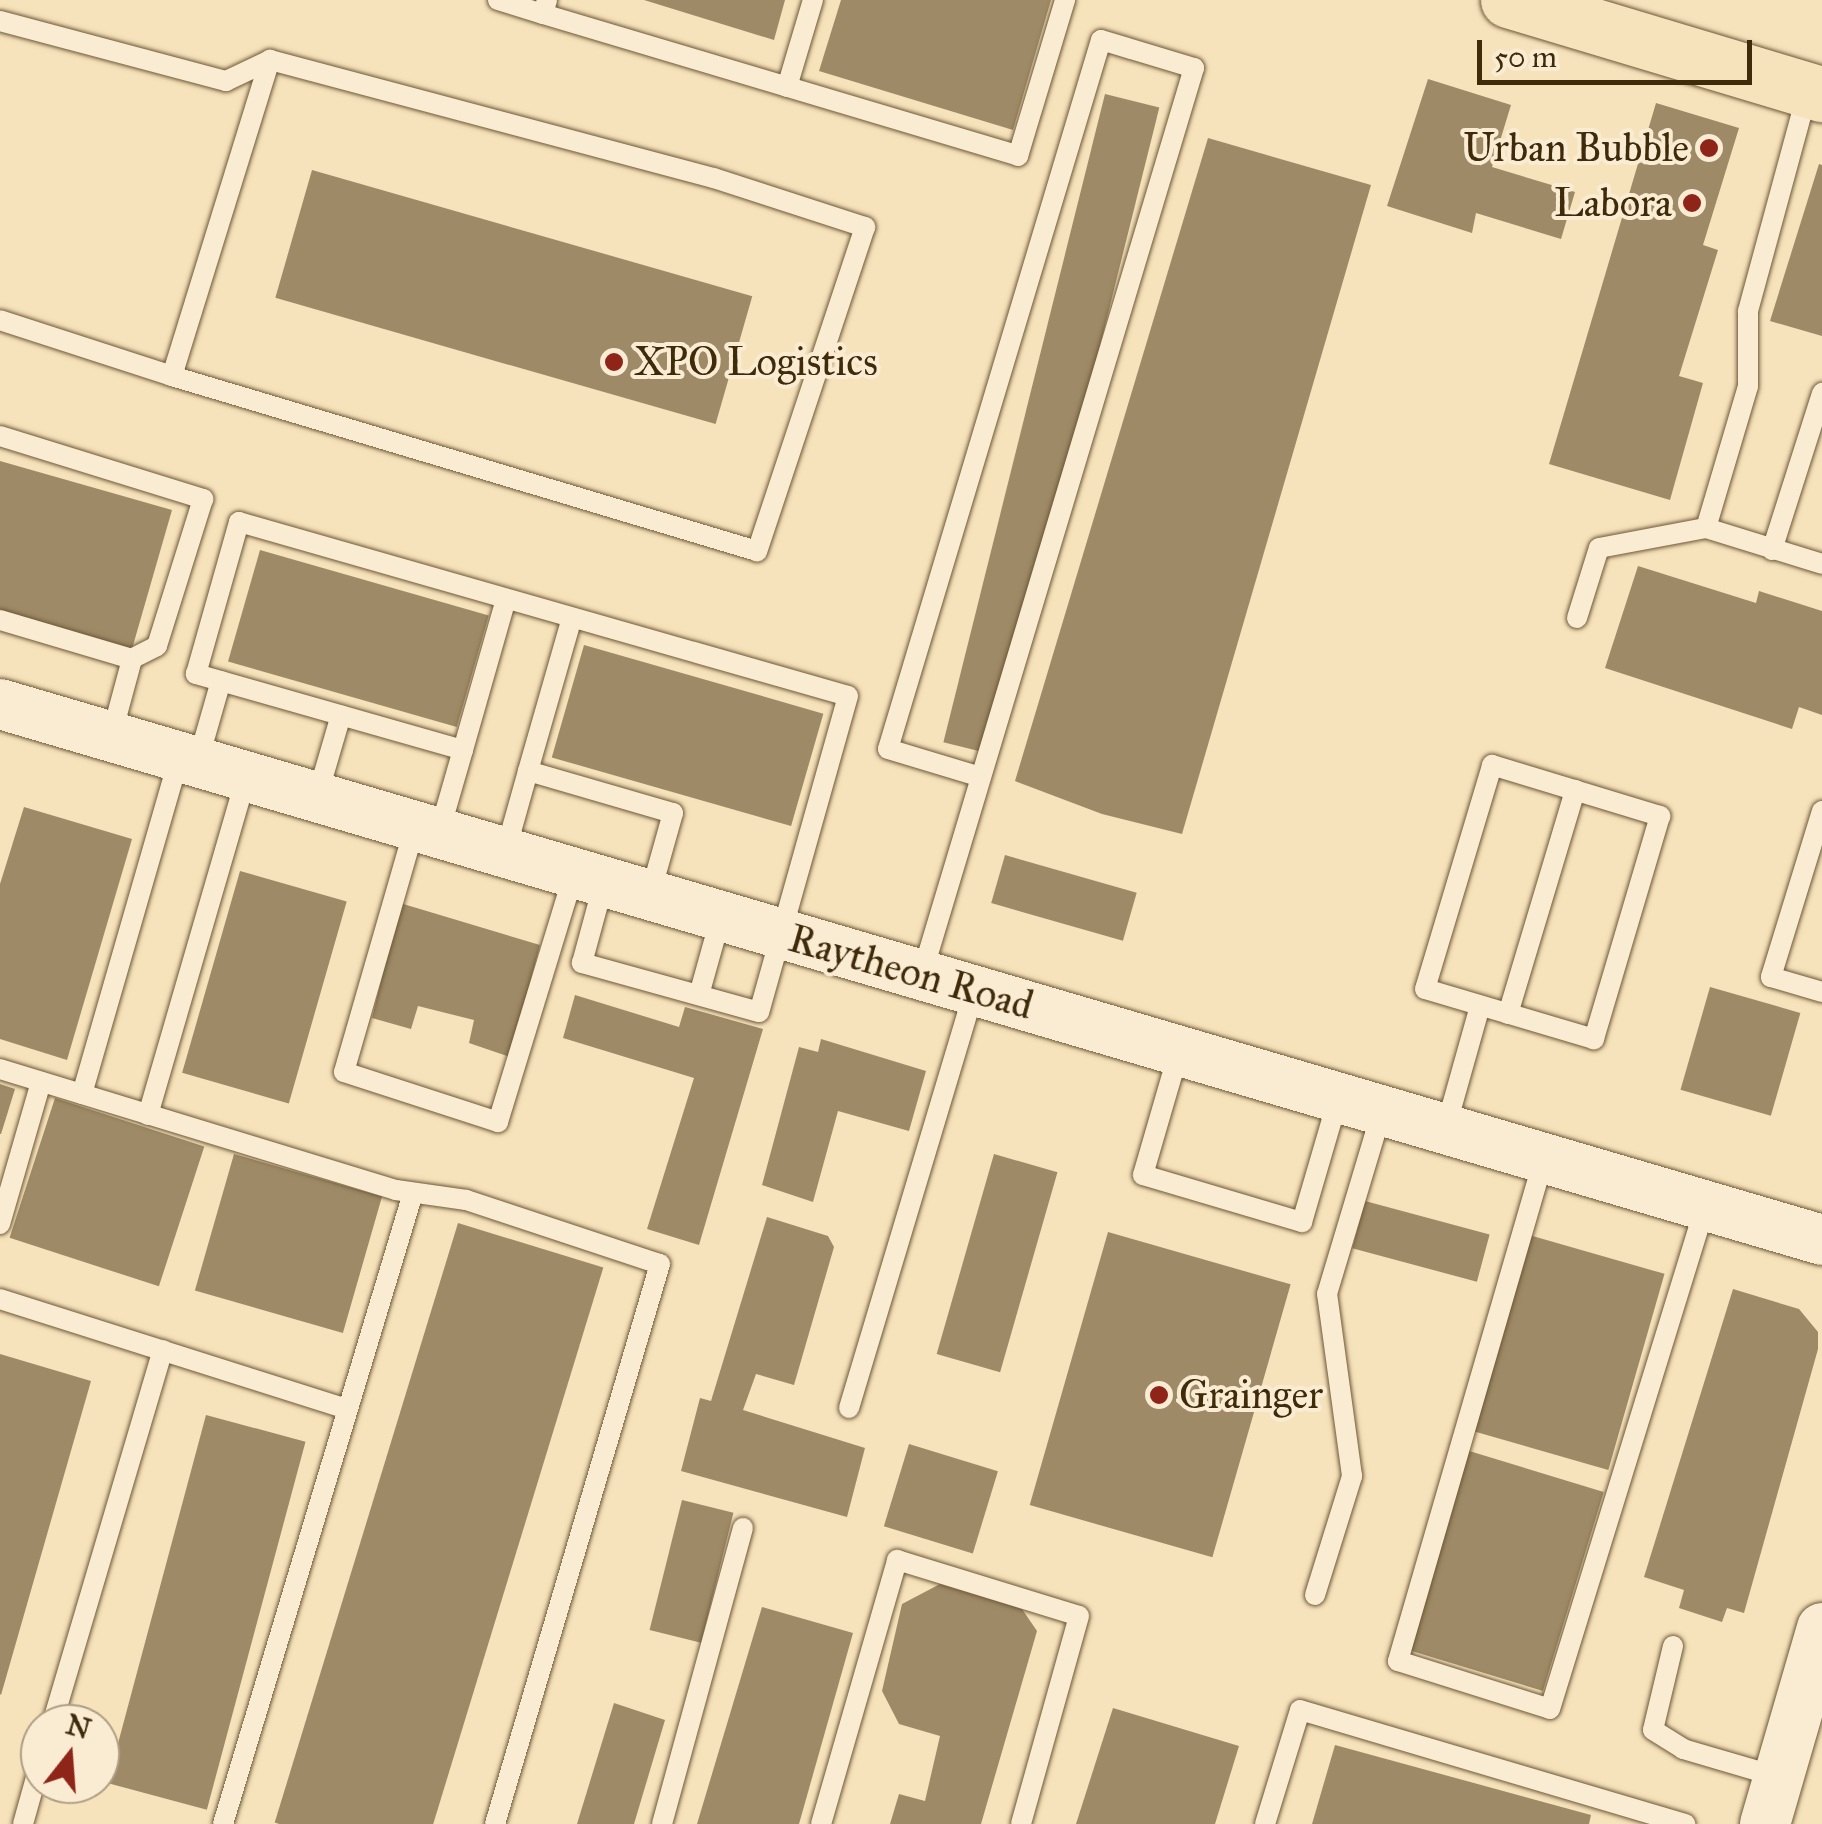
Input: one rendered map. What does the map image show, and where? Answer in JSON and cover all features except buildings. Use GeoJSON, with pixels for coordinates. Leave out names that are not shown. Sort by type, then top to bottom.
{"type":"FeatureCollection","features":[{"type":"Feature","properties":{"kind":"main road"},"geometry":{"type":"LineString","coordinates":[[1508,0],[1815,92]]}},
{"type":"Feature","properties":{"kind":"street","name":"Raytheon Road"},"geometry":{"type":"LineString","coordinates":[[0,704],[1822,1240]]}},
{"type":"Feature","properties":{"kind":"street"},"geometry":{"type":"LineString","coordinates":[[1764,1824],[1822,1628]]}},
{"type":"Feature","properties":{"kind":"lane"},"geometry":{"type":"LineString","coordinates":[[498,0],[545,7],[787,87],[1018,156],[1065,0]]}},
{"type":"Feature","properties":{"kind":"lane"},"geometry":{"type":"LineString","coordinates":[[787,87],[813,0]]}},
{"type":"Feature","properties":{"kind":"lane"},"geometry":{"type":"LineString","coordinates":[[0,21],[226,81],[270,60],[714,178],[864,227],[757,551],[172,376],[0,320]]}},
{"type":"Feature","properties":{"kind":"lane"},"geometry":{"type":"LineString","coordinates":[[922,976],[1194,68],[1101,40],[888,749],[981,777]]}},
{"type":"Feature","properties":{"kind":"lane"},"geometry":{"type":"LineString","coordinates":[[172,376],[270,60]]}},
{"type":"Feature","properties":{"kind":"lane"},"geometry":{"type":"LineString","coordinates":[[1706,528],[1748,386],[1748,310],[1815,92]]}},
{"type":"Feature","properties":{"kind":"lane"},"geometry":{"type":"LineString","coordinates":[[1772,550],[1822,393]]}},
{"type":"Feature","properties":{"kind":"lane"},"geometry":{"type":"LineString","coordinates":[[0,436],[204,499],[157,646],[132,659],[0,620]]}},
{"type":"Feature","properties":{"kind":"lane"},"geometry":{"type":"LineString","coordinates":[[463,750],[196,674],[239,522],[848,696],[760,1012],[582,963],[609,883]]}},
{"type":"Feature","properties":{"kind":"lane"},"geometry":{"type":"LineString","coordinates":[[1577,618],[1598,548],[1706,528],[1822,564]]}},
{"type":"Feature","properties":{"kind":"lane"},"geometry":{"type":"LineString","coordinates":[[506,599],[463,750],[427,830],[344,1072],[498,1122],[609,883],[673,813],[528,771]]}},
{"type":"Feature","properties":{"kind":"lane"},"geometry":{"type":"LineString","coordinates":[[504,852],[572,618]]}},
{"type":"Feature","properties":{"kind":"lane"},"geometry":{"type":"LineString","coordinates":[[111,737],[132,659]]}},
{"type":"Feature","properties":{"kind":"lane"},"geometry":{"type":"LineString","coordinates":[[82,1094],[189,759],[221,681]]}},
{"type":"Feature","properties":{"kind":"lane"},"geometry":{"type":"LineString","coordinates":[[317,797],[341,715]]}},
{"type":"Feature","properties":{"kind":"lane"},"geometry":{"type":"LineString","coordinates":[[1492,766],[1660,816],[1594,1039],[1480,1006],[1425,989],[1492,766]]}},
{"type":"Feature","properties":{"kind":"lane"},"geometry":{"type":"LineString","coordinates":[[148,1115],[246,776]]}},
{"type":"Feature","properties":{"kind":"lane"},"geometry":{"type":"LineString","coordinates":[[1508,1014],[1574,790]]}},
{"type":"Feature","properties":{"kind":"lane"},"geometry":{"type":"LineString","coordinates":[[1822,811],[1771,977],[1822,992]]}},
{"type":"Feature","properties":{"kind":"lane"},"geometry":{"type":"LineString","coordinates":[[699,995],[721,916]]}},
{"type":"Feature","properties":{"kind":"lane"},"geometry":{"type":"LineString","coordinates":[[849,1408],[974,991]]}},
{"type":"Feature","properties":{"kind":"lane"},"geometry":{"type":"LineString","coordinates":[[1445,1129],[1480,1006]]}},
{"type":"Feature","properties":{"kind":"lane"},"geometry":{"type":"LineString","coordinates":[[1179,1051],[1143,1175],[1302,1222],[1360,1104]]}},
{"type":"Feature","properties":{"kind":"lane"},"geometry":{"type":"LineString","coordinates":[[0,1070],[413,1193],[466,1200],[660,1264],[495,1824]]}},
{"type":"Feature","properties":{"kind":"lane"},"geometry":{"type":"LineString","coordinates":[[0,1224],[41,1082]]}},
{"type":"Feature","properties":{"kind":"lane"},"geometry":{"type":"LineString","coordinates":[[1314,1594],[1352,1476],[1327,1294],[1360,1104]]}},
{"type":"Feature","properties":{"kind":"lane"},"geometry":{"type":"LineString","coordinates":[[1544,1158],[1398,1662],[1550,1709],[1706,1205]]}},
{"type":"Feature","properties":{"kind":"lane"},"geometry":{"type":"LineString","coordinates":[[223,1824],[413,1193]]}},
{"type":"Feature","properties":{"kind":"lane"},"geometry":{"type":"LineString","coordinates":[[0,1299],[346,1409]]}},
{"type":"Feature","properties":{"kind":"lane"},"geometry":{"type":"LineString","coordinates":[[58,1704],[163,1350]]}},
{"type":"Feature","properties":{"kind":"lane"},"geometry":{"type":"LineString","coordinates":[[662,1824],[743,1528]]}},
{"type":"Feature","properties":{"kind":"lane"},"geometry":{"type":"LineString","coordinates":[[821,1824],[898,1560],[1079,1616],[1020,1824]]}},
{"type":"Feature","properties":{"kind":"lane"},"geometry":{"type":"LineString","coordinates":[[1673,1646],[1653,1730],[1683,1749],[1778,1777]]}},
{"type":"Feature","properties":{"kind":"lane"},"geometry":{"type":"LineString","coordinates":[[1265,1824],[1300,1710],[1630,1816],[1686,1824]]}},
{"type":"Feature","properties":{"kind":"place","name":"Urban Bubble"},"geometry":{"type":"Point","coordinates":[1709,148]}},
{"type":"Feature","properties":{"kind":"place","name":"Labora"},"geometry":{"type":"Point","coordinates":[1692,203]}},
{"type":"Feature","properties":{"kind":"place","name":"XPO Logistics"},"geometry":{"type":"Point","coordinates":[614,362]}},
{"type":"Feature","properties":{"kind":"place","name":"Grainger"},"geometry":{"type":"Point","coordinates":[1159,1395]}}]}
